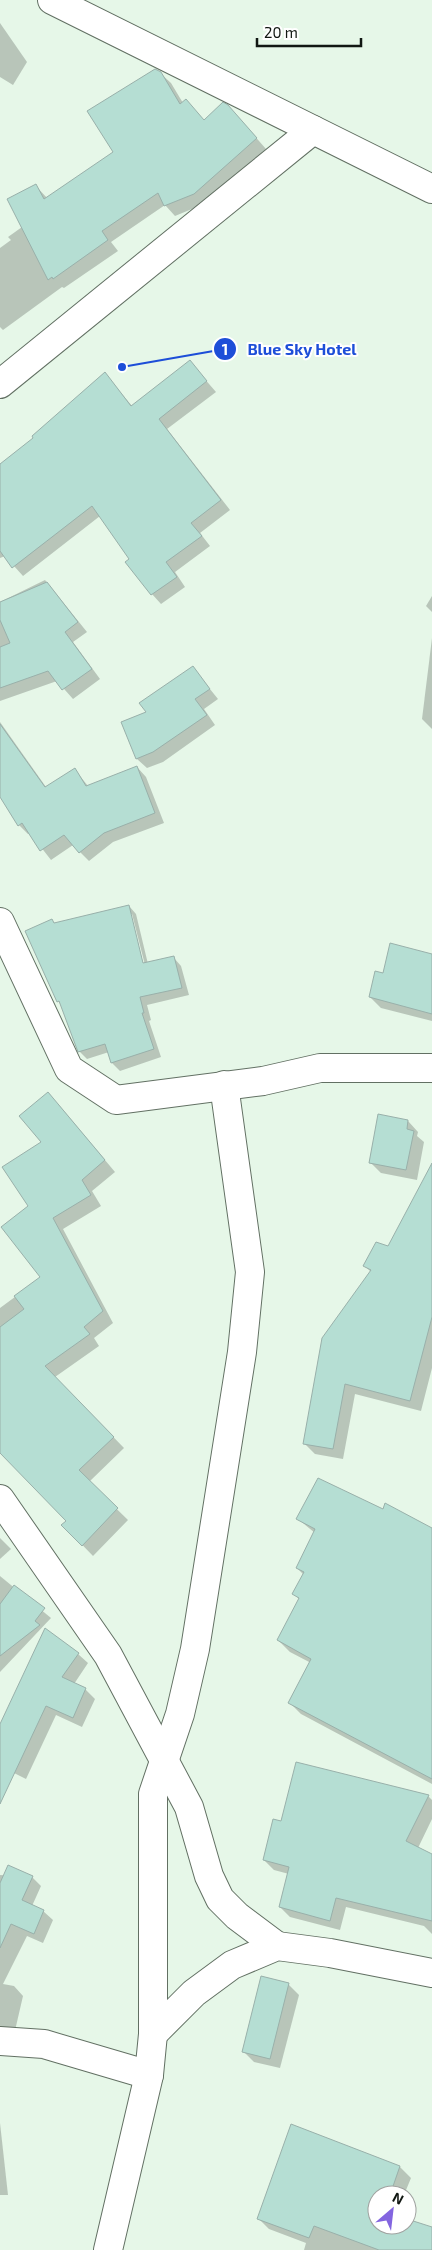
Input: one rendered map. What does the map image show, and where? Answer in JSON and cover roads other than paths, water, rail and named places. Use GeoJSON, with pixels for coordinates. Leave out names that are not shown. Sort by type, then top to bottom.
{"type":"FeatureCollection","features":[{"type":"Feature","properties":{"kind":"street"},"geometry":{"type":"LineString","coordinates":[[52,0],[432,189]]}},
{"type":"Feature","properties":{"kind":"street"},"geometry":{"type":"LineString","coordinates":[[0,384],[313,130]]}},
{"type":"Feature","properties":{"kind":"street"},"geometry":{"type":"LineString","coordinates":[[0,922],[70,1069],[116,1100],[263,1081],[320,1068],[432,1068]]}},
{"type":"Feature","properties":{"kind":"street"},"geometry":{"type":"LineString","coordinates":[[108,2250],[149,2075],[153,2034],[153,1794],[180,1714],[195,1649],[242,1352],[250,1272],[224,1085]]}},
{"type":"Feature","properties":{"kind":"street"},"geometry":{"type":"LineString","coordinates":[[0,1499],[108,1655],[189,1807],[209,1876],[220,1899],[237,1916],[277,1946],[330,1953],[432,1973]]}},
{"type":"Feature","properties":{"kind":"street"},"geometry":{"type":"LineString","coordinates":[[153,2034],[194,1994],[232,1966],[277,1946]]}},
{"type":"Feature","properties":{"kind":"street"},"geometry":{"type":"LineString","coordinates":[[0,2041],[44,2044],[149,2075]]}},
{"type":"Feature","properties":{"kind":"place","name":"Blue Sky Hotel"},"geometry":{"type":"Point","coordinates":[122,367]}}]}
